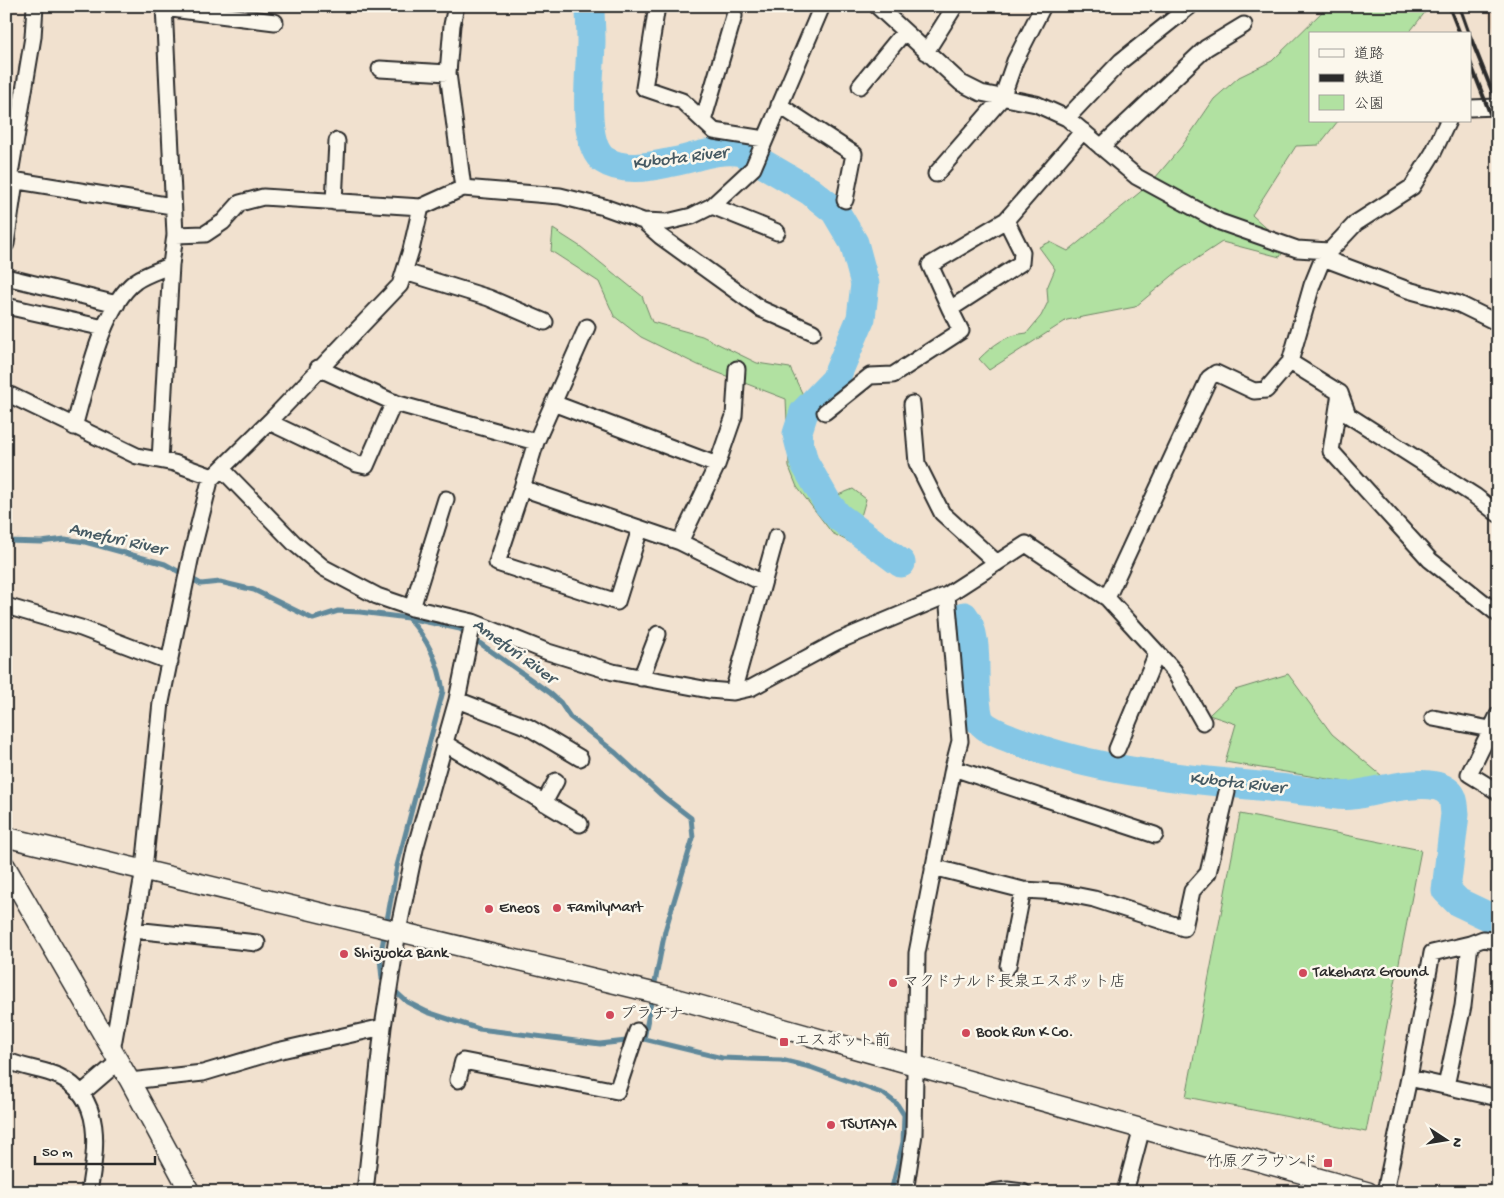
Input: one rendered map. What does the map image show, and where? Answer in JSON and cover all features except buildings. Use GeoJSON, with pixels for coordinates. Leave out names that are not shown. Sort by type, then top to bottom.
{"type":"FeatureCollection","features":[{"type":"Feature","properties":{"kind":"street"},"geometry":{"type":"LineString","coordinates":[[6,244],[10,180],[33,37],[35,6]]}},
{"type":"Feature","properties":{"kind":"street"},"geometry":{"type":"LineString","coordinates":[[456,6],[452,25],[448,73],[463,188]]}},
{"type":"Feature","properties":{"kind":"street"},"geometry":{"type":"LineString","coordinates":[[657,6],[644,88],[682,101],[714,131],[763,145]]}},
{"type":"Feature","properties":{"kind":"street"},"geometry":{"type":"LineString","coordinates":[[175,235],[205,234],[223,222],[240,203],[263,197],[420,207],[463,188],[560,196],[604,207],[643,221],[667,222],[692,216],[712,206],[753,168],[822,6]]}},
{"type":"Feature","properties":{"kind":"street"},"geometry":{"type":"LineString","coordinates":[[877,6],[961,83],[981,93],[1036,104],[1067,118],[1138,177],[1220,222],[1297,249],[1326,255],[1408,290],[1459,304],[1498,323]]}},
{"type":"Feature","properties":{"kind":"street"},"geometry":{"type":"LineString","coordinates":[[926,52],[955,6]]}},
{"type":"Feature","properties":{"kind":"street"},"geometry":{"type":"LineString","coordinates":[[936,174],[1002,98],[1015,61],[1042,6]]}},
{"type":"Feature","properties":{"kind":"street"},"geometry":{"type":"LineString","coordinates":[[1067,118],[1122,61],[1190,6]]}},
{"type":"Feature","properties":{"kind":"street"},"geometry":{"type":"LineString","coordinates":[[160,460],[171,265],[175,235],[172,206],[164,7],[275,22]]}},
{"type":"Feature","properties":{"kind":"street"},"geometry":{"type":"LineString","coordinates":[[703,121],[734,16]]}},
{"type":"Feature","properties":{"kind":"street"},"geometry":{"type":"LineString","coordinates":[[1101,147],[1206,48],[1244,24]]}},
{"type":"Feature","properties":{"kind":"street"},"geometry":{"type":"LineString","coordinates":[[860,86],[904,32]]}},
{"type":"Feature","properties":{"kind":"street"},"geometry":{"type":"LineString","coordinates":[[380,69],[448,73]]}},
{"type":"Feature","properties":{"kind":"street"},"geometry":{"type":"LineString","coordinates":[[779,105],[854,154],[845,200]]}},
{"type":"Feature","properties":{"kind":"street"},"geometry":{"type":"LineString","coordinates":[[1472,108],[1498,107]]}},
{"type":"Feature","properties":{"kind":"street"},"geometry":{"type":"LineString","coordinates":[[1106,598],[1209,378],[1216,373],[1254,391],[1266,390],[1290,362],[1312,285],[1326,255],[1356,223],[1412,187],[1433,153],[1448,122]]}},
{"type":"Feature","properties":{"kind":"street"},"geometry":{"type":"LineString","coordinates":[[825,412],[870,376],[893,374],[961,331],[930,265],[1006,220],[1083,131]]}},
{"type":"Feature","properties":{"kind":"street"},"geometry":{"type":"LineString","coordinates":[[334,202],[337,141]]}},
{"type":"Feature","properties":{"kind":"street"},"geometry":{"type":"LineString","coordinates":[[10,180],[172,206]]}},
{"type":"Feature","properties":{"kind":"street"},"geometry":{"type":"LineString","coordinates":[[712,206],[777,232]]}},
{"type":"Feature","properties":{"kind":"street"},"geometry":{"type":"LineString","coordinates":[[82,1093],[115,1057],[144,869],[156,738],[190,560],[216,473],[269,422],[318,368],[400,285],[405,272],[420,207]]}},
{"type":"Feature","properties":{"kind":"street"},"geometry":{"type":"LineString","coordinates":[[950,309],[1020,263],[1022,252],[1006,220]]}},
{"type":"Feature","properties":{"kind":"street"},"geometry":{"type":"LineString","coordinates":[[643,221],[660,236],[761,309],[813,332]]}},
{"type":"Feature","properties":{"kind":"street"},"geometry":{"type":"LineString","coordinates":[[74,427],[104,328],[117,304],[136,281],[171,265]]}},
{"type":"Feature","properties":{"kind":"street"},"geometry":{"type":"LineString","coordinates":[[405,272],[489,298],[545,322]]}},
{"type":"Feature","properties":{"kind":"street"},"geometry":{"type":"LineString","coordinates":[[6,277],[117,304]]}},
{"type":"Feature","properties":{"kind":"street"},"geometry":{"type":"LineString","coordinates":[[6,306],[104,328]]}},
{"type":"Feature","properties":{"kind":"street"},"geometry":{"type":"LineString","coordinates":[[587,328],[536,442],[497,563],[617,602],[640,529]]}},
{"type":"Feature","properties":{"kind":"street"},"geometry":{"type":"LineString","coordinates":[[1290,362],[1340,393],[1348,415],[1475,496],[1498,514]]}},
{"type":"Feature","properties":{"kind":"street"},"geometry":{"type":"LineString","coordinates":[[318,368],[394,402],[536,442]]}},
{"type":"Feature","properties":{"kind":"street"},"geometry":{"type":"LineString","coordinates":[[680,542],[717,465],[734,416],[737,369]]}},
{"type":"Feature","properties":{"kind":"street"},"geometry":{"type":"LineString","coordinates":[[6,393],[137,456],[216,473],[324,568],[377,596],[412,608],[473,622],[548,652],[613,672],[709,690],[733,692],[751,688],[838,640],[947,595],[1026,544],[1106,598],[1174,671],[1203,722]]}},
{"type":"Feature","properties":{"kind":"street"},"geometry":{"type":"LineString","coordinates":[[1340,393],[1331,451],[1430,560],[1498,614]]}},
{"type":"Feature","properties":{"kind":"street"},"geometry":{"type":"LineString","coordinates":[[269,422],[357,464],[366,466],[394,402]]}},
{"type":"Feature","properties":{"kind":"street"},"geometry":{"type":"LineString","coordinates":[[553,403],[717,465]]}},
{"type":"Feature","properties":{"kind":"street"},"geometry":{"type":"LineString","coordinates":[[912,404],[917,463],[942,513],[997,563]]}},
{"type":"Feature","properties":{"kind":"street"},"geometry":{"type":"LineString","coordinates":[[522,488],[680,542],[763,583]]}},
{"type":"Feature","properties":{"kind":"street"},"geometry":{"type":"LineString","coordinates":[[412,608],[446,499]]}},
{"type":"Feature","properties":{"kind":"street"},"geometry":{"type":"LineString","coordinates":[[733,692],[776,537]]}},
{"type":"Feature","properties":{"kind":"street"},"geometry":{"type":"LineString","coordinates":[[905,1192],[914,1134],[917,953],[960,741],[947,595]]}},
{"type":"Feature","properties":{"kind":"street"},"geometry":{"type":"LineString","coordinates":[[6,606],[81,628],[170,662]]}},
{"type":"Feature","properties":{"kind":"street"},"geometry":{"type":"LineString","coordinates":[[365,1192],[383,1027],[398,931],[415,849],[457,700],[473,622]]}},
{"type":"Feature","properties":{"kind":"street"},"geometry":{"type":"LineString","coordinates":[[641,678],[658,634]]}},
{"type":"Feature","properties":{"kind":"street"},"geometry":{"type":"LineString","coordinates":[[1117,749],[1157,653]]}},
{"type":"Feature","properties":{"kind":"street"},"geometry":{"type":"LineString","coordinates":[[457,700],[528,727],[580,758]]}},
{"type":"Feature","properties":{"kind":"street"},"geometry":{"type":"LineString","coordinates":[[1498,715],[1469,774],[1498,792]]}},
{"type":"Feature","properties":{"kind":"street"},"geometry":{"type":"LineString","coordinates":[[1433,718],[1490,729]]}},
{"type":"Feature","properties":{"kind":"street"},"geometry":{"type":"LineString","coordinates":[[444,743],[580,824]]}},
{"type":"Feature","properties":{"kind":"street"},"geometry":{"type":"LineString","coordinates":[[953,768],[1155,835]]}},
{"type":"Feature","properties":{"kind":"street"},"geometry":{"type":"LineString","coordinates":[[544,803],[556,781]]}},
{"type":"Feature","properties":{"kind":"street"},"geometry":{"type":"LineString","coordinates":[[933,867],[1023,890],[1059,892],[1094,899],[1184,928],[1192,891],[1208,873],[1227,792]]}},
{"type":"Feature","properties":{"kind":"street"},"geometry":{"type":"LineString","coordinates":[[6,837],[663,995],[916,1064],[1368,1192]]}},
{"type":"Feature","properties":{"kind":"street"},"geometry":{"type":"LineString","coordinates":[[6,867],[130,1081],[190,1192]]}},
{"type":"Feature","properties":{"kind":"street"},"geometry":{"type":"LineString","coordinates":[[1008,966],[1023,890]]}},
{"type":"Feature","properties":{"kind":"street"},"geometry":{"type":"LineString","coordinates":[[134,930],[257,943]]}},
{"type":"Feature","properties":{"kind":"street"},"geometry":{"type":"LineString","coordinates":[[1385,1192],[1432,954],[1483,939],[1498,941]]}},
{"type":"Feature","properties":{"kind":"street"},"geometry":{"type":"LineString","coordinates":[[1446,1086],[1463,1006],[1470,944]]}},
{"type":"Feature","properties":{"kind":"street"},"geometry":{"type":"LineString","coordinates":[[130,1081],[203,1073],[277,1051],[383,1027]]}},
{"type":"Feature","properties":{"kind":"street"},"geometry":{"type":"LineString","coordinates":[[458,1080],[463,1061],[617,1091],[637,1031]]}},
{"type":"Feature","properties":{"kind":"street"},"geometry":{"type":"LineString","coordinates":[[6,1060],[57,1076],[82,1093],[91,1108],[95,1125],[94,1163],[89,1192]]}},
{"type":"Feature","properties":{"kind":"street"},"geometry":{"type":"LineString","coordinates":[[1409,1078],[1498,1098]]}},
{"type":"Feature","properties":{"kind":"street"},"geometry":{"type":"LineString","coordinates":[[1125,1192],[1142,1128]]}},
{"type":"Feature","properties":{"kind":"street"},"geometry":{"type":"LineString","coordinates":[[994,1192],[1019,1191]]}},
{"type":"Feature","properties":{"kind":"shaded area"},"geometry":{"type":"Polygon","coordinates":[[[1486,6],[1498,6],[1498,46],[1486,6]]]}},
{"type":"Feature","properties":{"kind":"green space"},"geometry":{"type":"Polygon","coordinates":[[[1328,6],[1430,6],[1410,32],[1309,32],[1309,122],[1337,122],[1319,145],[1296,146],[1252,215],[1286,246],[1280,257],[1222,242],[1178,271],[1135,307],[1067,320],[989,370],[979,359],[1001,341],[1027,333],[1041,316],[1048,302],[1047,288],[1055,269],[1039,247],[1050,242],[1068,251],[1150,184],[1182,146],[1214,99],[1239,77],[1272,61],[1328,6]]]}},
{"type":"Feature","properties":{"kind":"green space"},"geometry":{"type":"Polygon","coordinates":[[[553,229],[581,247],[642,296],[652,322],[702,336],[757,363],[790,368],[804,397],[797,434],[800,450],[828,504],[838,495],[853,489],[866,499],[853,544],[832,533],[797,487],[789,467],[786,399],[698,365],[641,337],[614,316],[599,282],[551,251],[553,229]]]}},
{"type":"Feature","properties":{"kind":"green space"},"geometry":{"type":"Polygon","coordinates":[[[1288,674],[1332,734],[1382,776],[1364,785],[1225,762],[1236,724],[1209,715],[1235,690],[1288,674]]]}},
{"type":"Feature","properties":{"kind":"green space","name":"Takehara Ground"},"geometry":{"type":"Polygon","coordinates":[[[1240,814],[1421,850],[1366,1132],[1186,1097],[1240,814]]]}},
{"type":"Feature","properties":{"kind":"waterway","name":"Kubota River"},"geometry":{"type":"LineString","coordinates":[[590,6],[589,122],[597,151],[604,160],[611,164],[636,168],[661,165],[714,152],[743,152],[810,191],[835,211],[854,243],[865,284],[861,318],[835,380],[804,412],[797,434],[804,462],[828,504],[839,517],[901,563]]}},
{"type":"Feature","properties":{"kind":"waterway","name":"Amefuri River"},"geometry":{"type":"LineString","coordinates":[[6,541],[41,542],[65,539],[85,542],[165,564],[201,584],[220,582],[254,590],[313,619],[338,611],[360,612],[408,618],[460,629],[550,693],[560,702],[570,717],[616,753],[660,794],[691,818],[693,838],[665,931],[644,1039]]}},
{"type":"Feature","properties":{"kind":"waterway","name":"Kubota River"},"geometry":{"type":"LineString","coordinates":[[964,616],[970,626],[973,638],[977,709],[980,721],[993,731],[1020,742],[1094,764],[1207,781],[1345,796],[1404,786],[1432,785],[1443,789],[1452,797],[1455,814],[1446,890],[1458,902],[1498,921]]}},
{"type":"Feature","properties":{"kind":"waterway"},"geometry":{"type":"LineString","coordinates":[[408,618],[432,652],[439,671],[443,691],[397,866],[380,958],[382,979],[407,1002],[427,1012],[479,1029],[600,1044],[644,1039],[722,1058],[781,1060],[810,1067],[884,1094],[897,1104],[904,1115],[903,1142],[891,1192]]}},
{"type":"Feature","properties":{"kind":"railway"},"geometry":{"type":"LineString","coordinates":[[1449,6],[1459,32]]}},
{"type":"Feature","properties":{"kind":"railway"},"geometry":{"type":"LineString","coordinates":[[1459,6],[1468,32]]}},
{"type":"Feature","properties":{"kind":"railway"},"geometry":{"type":"LineString","coordinates":[[1472,41],[1498,106]]}},
{"type":"Feature","properties":{"kind":"railway"},"geometry":{"type":"LineString","coordinates":[[1472,67],[1498,134]]}},
{"type":"Feature","properties":{"kind":"place","name":"FamilyMart"},"geometry":{"type":"Point","coordinates":[557,908]}},
{"type":"Feature","properties":{"kind":"place","name":"Eneos"},"geometry":{"type":"Point","coordinates":[489,909]}},
{"type":"Feature","properties":{"kind":"place","name":"Shizuoka Bank"},"geometry":{"type":"Point","coordinates":[344,954]}},
{"type":"Feature","properties":{"kind":"place","name":"Takehara Ground"},"geometry":{"type":"Point","coordinates":[1303,973]}},
{"type":"Feature","properties":{"kind":"place","name":"マクドナルド長泉エスポット店"},"geometry":{"type":"Point","coordinates":[893,983]}},
{"type":"Feature","properties":{"kind":"place","name":"プラチナ"},"geometry":{"type":"Point","coordinates":[610,1015]}},
{"type":"Feature","properties":{"kind":"place","name":"Book Run K Co."},"geometry":{"type":"Point","coordinates":[966,1033]}},
{"type":"Feature","properties":{"kind":"place","name":"エスポット前"},"geometry":{"type":"Point","coordinates":[784,1042]}},
{"type":"Feature","properties":{"kind":"place","name":"TSUTAYA"},"geometry":{"type":"Point","coordinates":[831,1125]}},
{"type":"Feature","properties":{"kind":"place","name":"竹原グラウンド"},"geometry":{"type":"Point","coordinates":[1328,1163]}}]}
